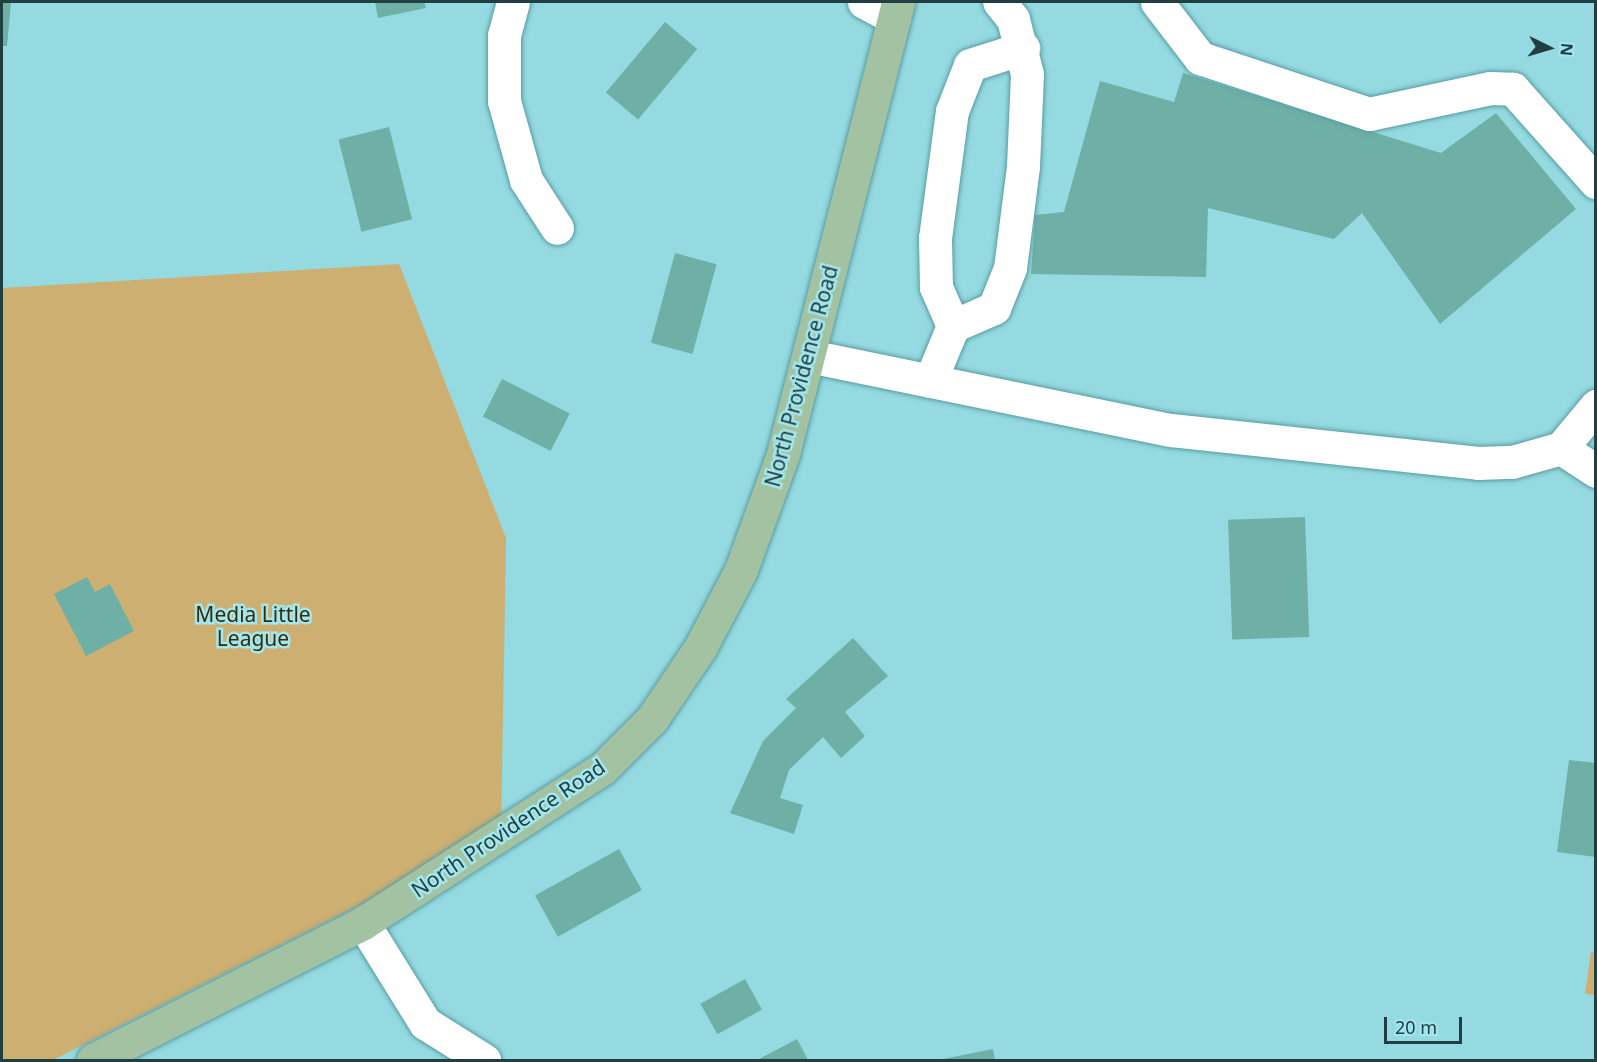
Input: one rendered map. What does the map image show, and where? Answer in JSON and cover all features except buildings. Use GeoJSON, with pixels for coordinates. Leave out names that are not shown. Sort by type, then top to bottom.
{"type":"FeatureCollection","features":[{"type":"Feature","properties":{"kind":"main road","name":"North Providence Road"},"geometry":{"type":"LineString","coordinates":[[93,1060],[363,923],[602,769],[652,719],[700,648],[741,570],[783,454],[896,10]]}},
{"type":"Feature","properties":{"kind":"street"},"geometry":{"type":"LineString","coordinates":[[513,2],[504,35],[504,101],[526,180],[557,228]]}},
{"type":"Feature","properties":{"kind":"street"},"geometry":{"type":"LineString","coordinates":[[864,2],[896,10]]}},
{"type":"Feature","properties":{"kind":"street"},"geometry":{"type":"LineString","coordinates":[[952,326],[994,308],[1010,268],[1023,166],[1023,48],[1013,19],[999,2]]}},
{"type":"Feature","properties":{"kind":"street"},"geometry":{"type":"LineString","coordinates":[[1157,2],[1200,58],[1369,114],[1490,88],[1513,89],[1596,182]]}},
{"type":"Feature","properties":{"kind":"street"},"geometry":{"type":"LineString","coordinates":[[930,381],[952,326],[936,287],[935,238],[952,111],[970,64],[1023,48]]}},
{"type":"Feature","properties":{"kind":"street"},"geometry":{"type":"LineString","coordinates":[[808,356],[1171,430],[1478,463],[1512,462],[1561,448],[1596,406]]}},
{"type":"Feature","properties":{"kind":"street"},"geometry":{"type":"LineString","coordinates":[[1561,448],[1596,471]]}},
{"type":"Feature","properties":{"kind":"street"},"geometry":{"type":"LineString","coordinates":[[363,923],[425,1023],[484,1060]]}},
{"type":"Feature","properties":{"kind":"green space","name":"Media Little League"},"geometry":{"type":"Polygon","coordinates":[[[399,264],[506,538],[501,834],[53,1060],[2,1060],[2,288],[399,264]]]}},
{"type":"Feature","properties":{"kind":"green space"},"geometry":{"type":"Polygon","coordinates":[[[1591,952],[1595,952],[1595,995],[1585,994],[1591,952]]]}}]}
